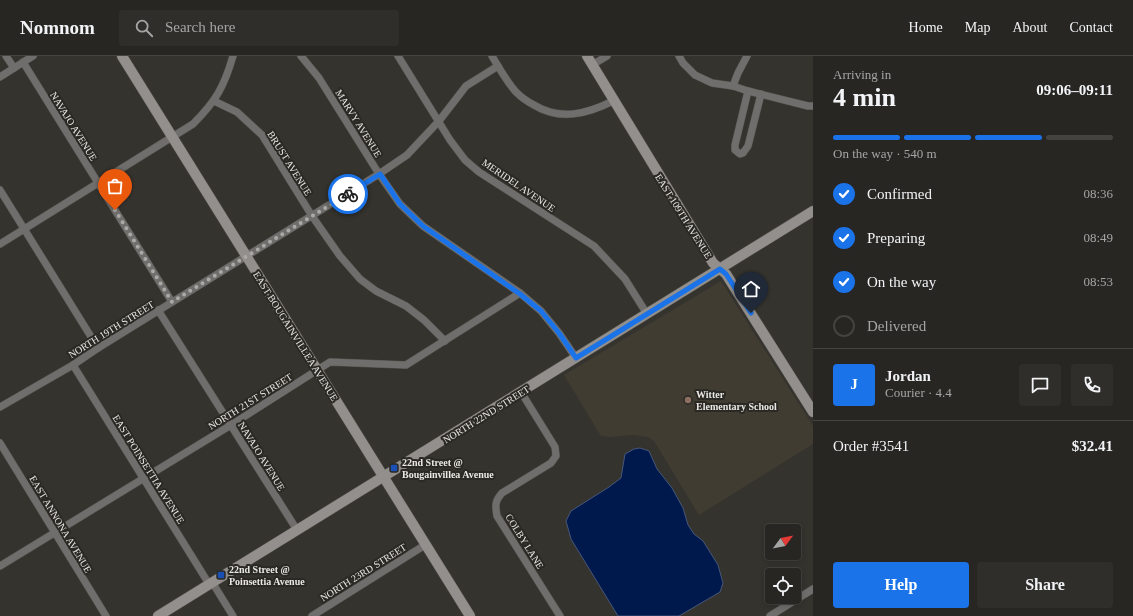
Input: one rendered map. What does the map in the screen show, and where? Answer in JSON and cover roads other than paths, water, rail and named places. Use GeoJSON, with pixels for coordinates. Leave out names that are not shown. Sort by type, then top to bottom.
{"type":"FeatureCollection","features":[{"type":"Feature","properties":{"kind":"street"},"geometry":{"type":"LineString","coordinates":[[6,56],[14,68]]}},
{"type":"Feature","properties":{"kind":"street"},"geometry":{"type":"LineString","coordinates":[[0,77],[33,56]]}},
{"type":"Feature","properties":{"kind":"street","name":"EAST BOUGAINVILLEA AVENUE"},"geometry":{"type":"LineString","coordinates":[[122,56],[318,370],[466,615]]}},
{"type":"Feature","properties":{"kind":"street"},"geometry":{"type":"LineString","coordinates":[[0,244],[193,124],[214,101],[225,82],[233,56]]}},
{"type":"Feature","properties":{"kind":"street","name":"MARVY AVENUE"},"geometry":{"type":"LineString","coordinates":[[301,56],[319,78],[400,204],[423,226],[520,294],[541,311],[559,333],[576,358]]}},
{"type":"Feature","properties":{"kind":"street","name":"MERIDEL AVENUE"},"geometry":{"type":"LineString","coordinates":[[398,56],[450,140],[465,160],[479,172],[594,246],[625,279],[647,314]]}},
{"type":"Feature","properties":{"kind":"street"},"geometry":{"type":"LineString","coordinates":[[492,56],[516,92],[542,110],[557,114],[570,114],[598,109],[613,101]]}},
{"type":"Feature","properties":{"kind":"street","name":"EAST 109TH AVENUE"},"geometry":{"type":"LineString","coordinates":[[586,56],[713,263],[726,274],[813,412]]}},
{"type":"Feature","properties":{"kind":"street"},"geometry":{"type":"LineString","coordinates":[[592,65],[606,56]]}},
{"type":"Feature","properties":{"kind":"street"},"geometry":{"type":"LineString","coordinates":[[679,56],[683,63],[695,75],[712,83],[733,86],[748,91],[813,106]]}},
{"type":"Feature","properties":{"kind":"street"},"geometry":{"type":"LineString","coordinates":[[733,86],[748,56]]}},
{"type":"Feature","properties":{"kind":"street","name":"NAVAJO AVENUE"},"geometry":{"type":"LineString","coordinates":[[23,62],[172,302]]}},
{"type":"Feature","properties":{"kind":"street","name":"NORTH 19TH STREET"},"geometry":{"type":"LineString","coordinates":[[0,407],[73,365],[158,310],[380,174],[407,155],[439,121],[466,86],[498,66]]}},
{"type":"Feature","properties":{"kind":"street"},"geometry":{"type":"LineString","coordinates":[[748,91],[735,145],[735,150],[740,154],[743,153],[748,146],[761,94]]}},
{"type":"Feature","properties":{"kind":"street","name":"BRUST AVENUE"},"geometry":{"type":"LineString","coordinates":[[214,101],[237,112],[262,135],[312,216],[340,256],[360,279],[376,290],[406,306],[424,320],[445,341]]}},
{"type":"Feature","properties":{"kind":"street"},"geometry":{"type":"LineString","coordinates":[[0,190],[98,348]]}},
{"type":"Feature","properties":{"kind":"street","name":"NORTH 22ND STREET"},"geometry":{"type":"LineString","coordinates":[[158,616],[813,211]]}},
{"type":"Feature","properties":{"kind":"street","name":"NORTH 21ST STREET"},"geometry":{"type":"LineString","coordinates":[[0,566],[231,425],[330,362],[406,365],[520,294]]}},
{"type":"Feature","properties":{"kind":"street","name":"NAVAJO AVENUE"},"geometry":{"type":"LineString","coordinates":[[158,310],[297,530]]}},
{"type":"Feature","properties":{"kind":"street","name":"EAST POINSETTIA AVENUE"},"geometry":{"type":"LineString","coordinates":[[73,365],[143,478],[210,583],[233,616]]}},
{"type":"Feature","properties":{"kind":"street","name":"COLBY LANE"},"geometry":{"type":"LineString","coordinates":[[521,392],[555,447],[556,456],[551,463],[502,493],[496,499],[495,507],[497,516],[560,616]]}},
{"type":"Feature","properties":{"kind":"street","name":"EAST ANNONA AVENUE"},"geometry":{"type":"LineString","coordinates":[[0,443],[106,616]]}},
{"type":"Feature","properties":{"kind":"street","name":"NORTH 23RD STREET"},"geometry":{"type":"LineString","coordinates":[[312,616],[425,545]]}},
{"type":"Feature","properties":{"kind":"street"},"geometry":{"type":"LineString","coordinates":[[770,616],[813,589]]}},
{"type":"Feature","properties":{"kind":"water"},"geometry":{"type":"Polygon","coordinates":[[[640,448],[649,451],[657,469],[672,488],[683,508],[688,525],[694,534],[703,541],[718,565],[723,583],[720,592],[679,616],[618,616],[571,539],[566,521],[571,511],[621,478],[625,454],[634,449],[640,448]]]}},
{"type":"Feature","properties":{"kind":"place","name":"Witter Elementary School"},"geometry":{"type":"Point","coordinates":[688,400]}},
{"type":"Feature","properties":{"kind":"place","name":"22nd Street @ Bougainvillea Avenue"},"geometry":{"type":"Point","coordinates":[394,468]}},
{"type":"Feature","properties":{"kind":"place","name":"22nd Street @ Poinsettia Avenue"},"geometry":{"type":"Point","coordinates":[221,575]}}]}
